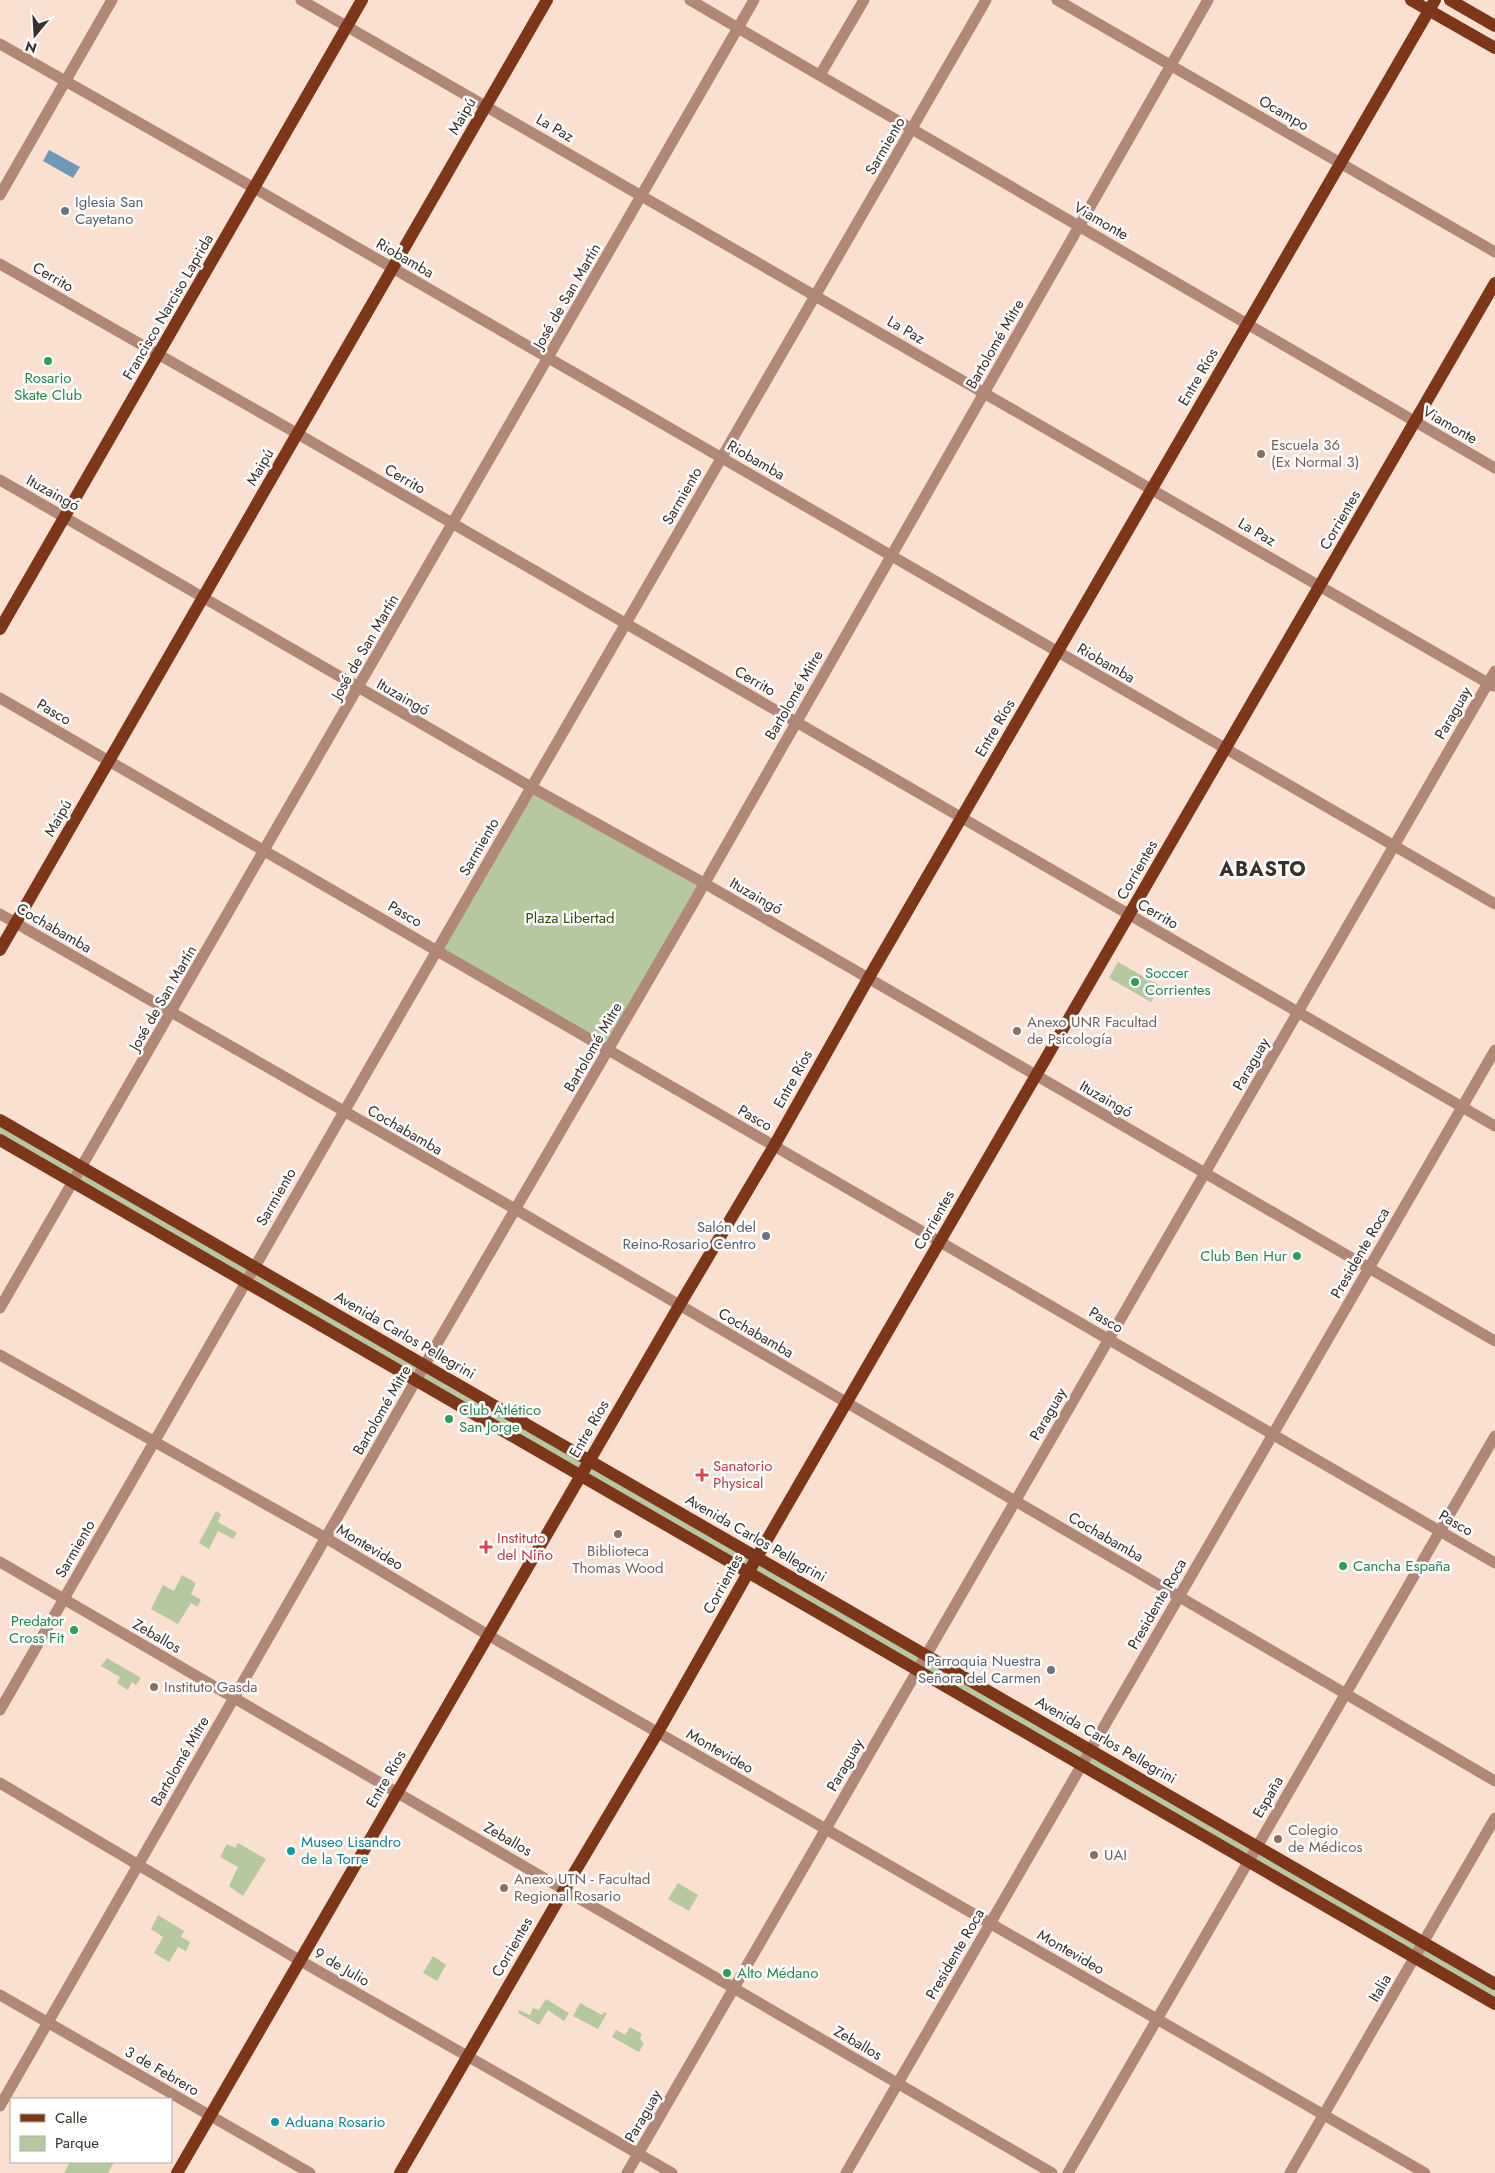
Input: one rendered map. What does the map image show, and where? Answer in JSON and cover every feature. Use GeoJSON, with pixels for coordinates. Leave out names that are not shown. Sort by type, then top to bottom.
{"type":"FeatureCollection","features":[{"type":"Feature","properties":{"kind":"main road","name":"Francisco Narciso Laprida"},"geometry":{"type":"LineString","coordinates":[[0,629],[362,0]]}},
{"type":"Feature","properties":{"kind":"main road","name":"Maipú"},"geometry":{"type":"LineString","coordinates":[[0,950],[547,0]]}},
{"type":"Feature","properties":{"kind":"main road"},"geometry":{"type":"LineString","coordinates":[[1411,0],[1432,5],[1495,48]]}},
{"type":"Feature","properties":{"kind":"main road"},"geometry":{"type":"LineString","coordinates":[[1450,0],[1495,26]]}},
{"type":"Feature","properties":{"kind":"main road","name":"Entre Ríos"},"geometry":{"type":"LineString","coordinates":[[177,2173],[679,1306],[774,1146],[868,979],[1432,5]]}},
{"type":"Feature","properties":{"kind":"main road","name":"Corrientes"},"geometry":{"type":"LineString","coordinates":[[400,2173],[658,1732],[748,1572],[1495,283]]}},
{"type":"Feature","properties":{"kind":"main road","name":"Avenida Carlos Pellegrini"},"geometry":{"type":"LineString","coordinates":[[0,1120],[1495,1984]]}},
{"type":"Feature","properties":{"kind":"main road"},"geometry":{"type":"LineString","coordinates":[[0,1140],[1495,2004]]}},
{"type":"Feature","properties":{"kind":"street"},"geometry":{"type":"LineString","coordinates":[[0,195],[112,0]]}},
{"type":"Feature","properties":{"kind":"street","name":"La Paz"},"geometry":{"type":"LineString","coordinates":[[301,0],[1492,685]]}},
{"type":"Feature","properties":{"kind":"street","name":"Viamonte"},"geometry":{"type":"LineString","coordinates":[[690,0],[1495,468]]}},
{"type":"Feature","properties":{"kind":"street","name":"José de San Martín"},"geometry":{"type":"LineString","coordinates":[[0,1308],[754,0]]}},
{"type":"Feature","properties":{"kind":"street"},"geometry":{"type":"LineString","coordinates":[[820,75],[864,0]]}},
{"type":"Feature","properties":{"kind":"street","name":"Sarmiento"},"geometry":{"type":"LineString","coordinates":[[0,1710],[254,1266],[438,951],[986,0]]}},
{"type":"Feature","properties":{"kind":"street","name":"Ocampo"},"geometry":{"type":"LineString","coordinates":[[1057,0],[1495,252]]}},
{"type":"Feature","properties":{"kind":"street","name":"Bartolomé Mitre"},"geometry":{"type":"LineString","coordinates":[[0,2106],[416,1380],[704,883],[1208,0]]}},
{"type":"Feature","properties":{"kind":"street","name":"Riobamba"},"geometry":{"type":"LineString","coordinates":[[0,44],[254,188],[1495,904]]}},
{"type":"Feature","properties":{"kind":"street","name":"Cerrito"},"geometry":{"type":"LineString","coordinates":[[0,264],[298,434],[1495,1126]]}},
{"type":"Feature","properties":{"kind":"street","name":"Ituzaingó"},"geometry":{"type":"LineString","coordinates":[[0,480],[358,688],[704,883],[1495,1341]]}},
{"type":"Feature","properties":{"kind":"street","name":"Paraguay"},"geometry":{"type":"LineString","coordinates":[[627,2173],[1394,846],[1492,685],[1495,671]]}},
{"type":"Feature","properties":{"kind":"street","name":"Pasco"},"geometry":{"type":"LineString","coordinates":[[0,698],[1495,1563]]}},
{"type":"Feature","properties":{"kind":"street","name":"Cochabamba"},"geometry":{"type":"LineString","coordinates":[[0,914],[515,1209],[1495,1781]]}},
{"type":"Feature","properties":{"kind":"street","name":"Presidente Roca"},"geometry":{"type":"LineString","coordinates":[[846,2173],[1495,1050]]}},
{"type":"Feature","properties":{"kind":"street","name":"Montevideo"},"geometry":{"type":"LineString","coordinates":[[0,1354],[326,1538],[488,1636],[1425,2173]]}},
{"type":"Feature","properties":{"kind":"street","name":"España"},"geometry":{"type":"LineString","coordinates":[[1068,2173],[1495,1436]]}},
{"type":"Feature","properties":{"kind":"street","name":"Zeballos"},"geometry":{"type":"LineString","coordinates":[[0,1562],[1052,2173]]}},
{"type":"Feature","properties":{"kind":"street","name":"9 de Julio"},"geometry":{"type":"LineString","coordinates":[[0,1783],[300,1960],[672,2173]]}},
{"type":"Feature","properties":{"kind":"street","name":"Italia"},"geometry":{"type":"LineString","coordinates":[[1290,2173],[1495,1818]]}},
{"type":"Feature","properties":{"kind":"street","name":"3 de Febrero"},"geometry":{"type":"LineString","coordinates":[[0,1995],[310,2173]]}},
{"type":"Feature","properties":{"kind":"green space","name":"Plaza Libertad"},"geometry":{"type":"Polygon","coordinates":[[[531,787],[704,883],[608,1050],[438,951],[531,787]]]}},
{"type":"Feature","properties":{"kind":"green space","name":"Soccer Corrientes"},"geometry":{"type":"Polygon","coordinates":[[[1118,962],[1160,986],[1151,1002],[1109,978],[1118,962]]]}},
{"type":"Feature","properties":{"kind":"green space"},"geometry":{"type":"Polygon","coordinates":[[[0,1120],[1495,1984],[1495,2004],[0,1140],[0,1120]]]}},
{"type":"Feature","properties":{"kind":"green space"},"geometry":{"type":"Polygon","coordinates":[[[216,1511],[221,1514],[218,1522],[237,1533],[233,1539],[218,1531],[209,1549],[199,1543],[216,1511]]]}},
{"type":"Feature","properties":{"kind":"green space"},"geometry":{"type":"Polygon","coordinates":[[[182,1575],[196,1583],[191,1594],[201,1600],[197,1607],[191,1603],[178,1624],[151,1609],[163,1585],[174,1591],[182,1575]]]}},
{"type":"Feature","properties":{"kind":"green space"},"geometry":{"type":"Polygon","coordinates":[[[107,1658],[141,1678],[136,1685],[132,1682],[128,1690],[117,1683],[120,1677],[101,1666],[107,1658]]]}},
{"type":"Feature","properties":{"kind":"green space"},"geometry":{"type":"Polygon","coordinates":[[[238,1843],[266,1859],[243,1896],[229,1886],[238,1867],[220,1857],[227,1844],[235,1848],[238,1843]]]}},
{"type":"Feature","properties":{"kind":"green space"},"geometry":{"type":"Polygon","coordinates":[[[678,1883],[698,1895],[689,1911],[668,1899],[678,1883]]]}},
{"type":"Feature","properties":{"kind":"green space"},"geometry":{"type":"Polygon","coordinates":[[[158,1915],[184,1931],[181,1937],[190,1942],[186,1951],[178,1947],[169,1962],[154,1953],[163,1937],[151,1929],[158,1915]]]}},
{"type":"Feature","properties":{"kind":"green space"},"geometry":{"type":"Polygon","coordinates":[[[433,1956],[446,1965],[437,1981],[423,1973],[433,1956]]]}},
{"type":"Feature","properties":{"kind":"green space"},"geometry":{"type":"Polygon","coordinates":[[[546,1999],[569,2013],[564,2021],[548,2010],[539,2025],[518,2013],[519,2010],[530,2015],[533,2008],[539,2010],[546,1999]]]}},
{"type":"Feature","properties":{"kind":"green space"},"geometry":{"type":"Polygon","coordinates":[[[580,2003],[602,2015],[604,2012],[607,2013],[598,2029],[573,2016],[580,2003]]]}},
{"type":"Feature","properties":{"kind":"green space"},"geometry":{"type":"Polygon","coordinates":[[[630,2027],[642,2034],[640,2039],[644,2043],[639,2052],[612,2037],[616,2030],[625,2035],[630,2027]]]}},
{"type":"Feature","properties":{"kind":"green space"},"geometry":{"type":"Polygon","coordinates":[[[69,2163],[113,2163],[108,2173],[64,2173],[69,2163]]]}},
{"type":"Feature","properties":{"kind":"water"},"geometry":{"type":"Polygon","coordinates":[[[49,150],[80,167],[73,178],[43,161],[49,150]]]}},
{"type":"Feature","properties":{"kind":"place","name":"Iglesia San Cayetano"},"geometry":{"type":"Point","coordinates":[65,211]}},
{"type":"Feature","properties":{"kind":"place","name":"Rosario Skate Club"},"geometry":{"type":"Point","coordinates":[48,361]}},
{"type":"Feature","properties":{"kind":"place","name":"Escuela 36 (Ex Normal 3)"},"geometry":{"type":"Point","coordinates":[1261,454]}},
{"type":"Feature","properties":{"kind":"place","name":"Soccer Corrientes"},"geometry":{"type":"Point","coordinates":[1135,982]}},
{"type":"Feature","properties":{"kind":"place","name":"Anexo UNR Facultad de Psicología"},"geometry":{"type":"Point","coordinates":[1017,1031]}},
{"type":"Feature","properties":{"kind":"place","name":"Salón del Reino-Rosario Centro"},"geometry":{"type":"Point","coordinates":[766,1236]}},
{"type":"Feature","properties":{"kind":"place","name":"Club Ben Hur"},"geometry":{"type":"Point","coordinates":[1297,1256]}},
{"type":"Feature","properties":{"kind":"place","name":"Club Atlético San Jorge"},"geometry":{"type":"Point","coordinates":[449,1419]}},
{"type":"Feature","properties":{"kind":"place","name":"Sanatorio Physical"},"geometry":{"type":"Point","coordinates":[702,1475]}},
{"type":"Feature","properties":{"kind":"place","name":"Biblioteca Thomas Wood"},"geometry":{"type":"Point","coordinates":[618,1534]}},
{"type":"Feature","properties":{"kind":"place","name":"Instituto del Niño"},"geometry":{"type":"Point","coordinates":[486,1547]}},
{"type":"Feature","properties":{"kind":"place","name":"Cancha España"},"geometry":{"type":"Point","coordinates":[1343,1566]}},
{"type":"Feature","properties":{"kind":"place","name":"Predator Cross Fit"},"geometry":{"type":"Point","coordinates":[74,1630]}},
{"type":"Feature","properties":{"kind":"place","name":"Parroquia Nuestra Señora del Carmen"},"geometry":{"type":"Point","coordinates":[1051,1670]}},
{"type":"Feature","properties":{"kind":"place","name":"Instituto Gasda"},"geometry":{"type":"Point","coordinates":[154,1687]}},
{"type":"Feature","properties":{"kind":"place","name":"Colegio de Médicos"},"geometry":{"type":"Point","coordinates":[1278,1839]}},
{"type":"Feature","properties":{"kind":"place","name":"Museo Lisandro de la Torre"},"geometry":{"type":"Point","coordinates":[291,1851]}},
{"type":"Feature","properties":{"kind":"place","name":"UAI"},"geometry":{"type":"Point","coordinates":[1094,1855]}},
{"type":"Feature","properties":{"kind":"place","name":"Anexo UTN - Facultad Regional Rosario"},"geometry":{"type":"Point","coordinates":[504,1888]}},
{"type":"Feature","properties":{"kind":"place","name":"Alto Médano"},"geometry":{"type":"Point","coordinates":[727,1973]}},
{"type":"Feature","properties":{"kind":"place","name":"Aduana Rosario"},"geometry":{"type":"Point","coordinates":[275,2122]}},
{"type":"Feature","properties":{"kind":"district","name":"ABASTO"},"geometry":{"type":"Point","coordinates":[1263,869]}}]}
